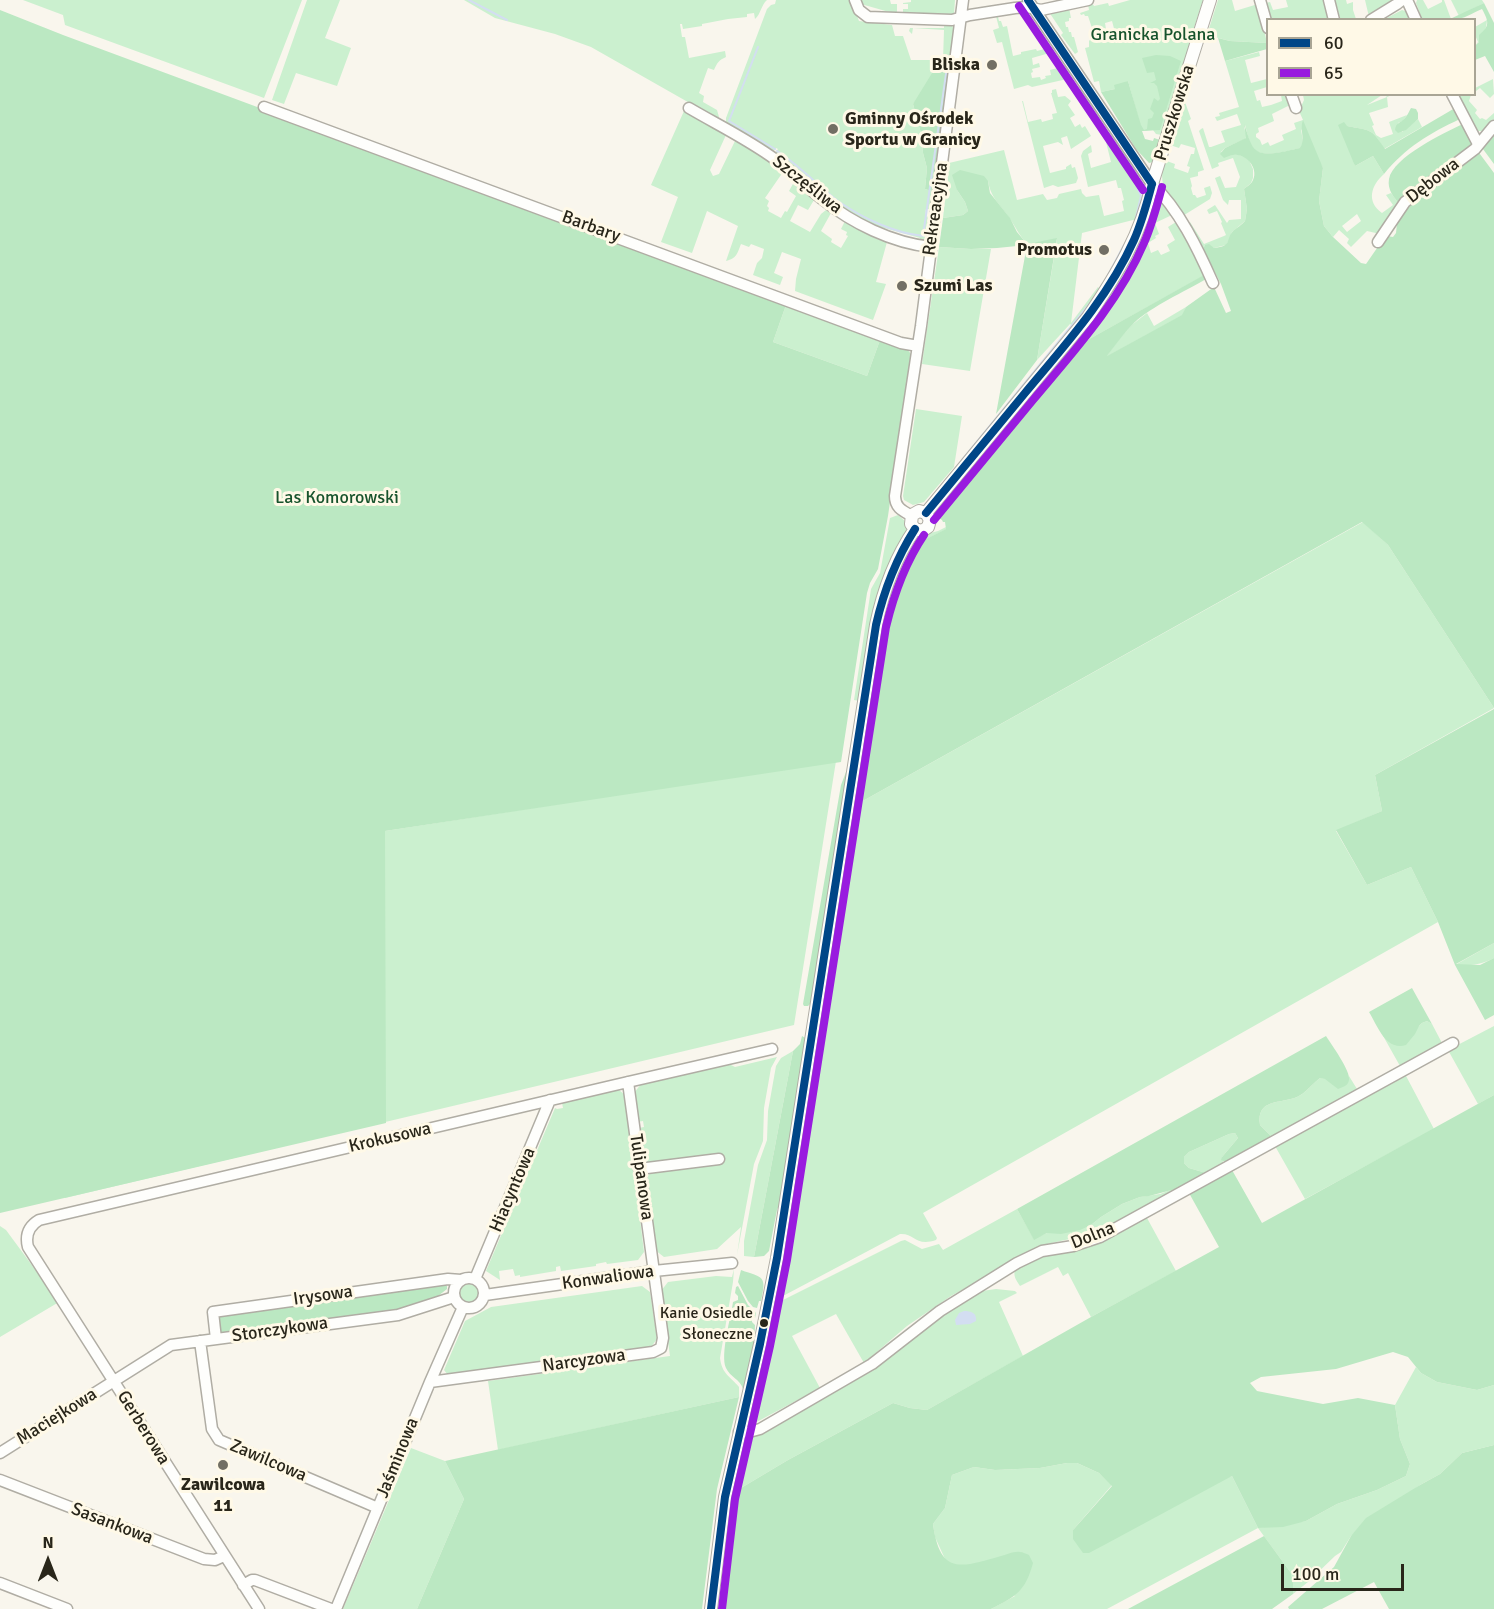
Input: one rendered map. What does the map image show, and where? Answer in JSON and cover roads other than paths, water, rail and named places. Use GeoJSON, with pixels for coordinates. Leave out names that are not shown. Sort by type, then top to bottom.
{"type":"FeatureCollection","features":[{"type":"Feature","properties":{"kind":"street","name":"Rekreacyjna"},"geometry":{"type":"LineString","coordinates":[[912,516],[900,510],[895,499],[918,346],[963,0]]}},
{"type":"Feature","properties":{"kind":"street"},"geometry":{"type":"LineString","coordinates":[[855,2],[858,10],[868,17],[952,20],[968,15],[1035,4],[1088,0]]}},
{"type":"Feature","properties":{"kind":"street","name":"Pruszkowska"},"geometry":{"type":"LineString","coordinates":[[926,513],[1059,353],[1100,300],[1121,266],[1147,204],[1210,0]]}},
{"type":"Feature","properties":{"kind":"street"},"geometry":{"type":"LineString","coordinates":[[1260,0],[1266,21]]}},
{"type":"Feature","properties":{"kind":"street"},"geometry":{"type":"LineString","coordinates":[[1329,0],[1334,18]]}},
{"type":"Feature","properties":{"kind":"street"},"geometry":{"type":"LineString","coordinates":[[1375,18],[1402,0]]}},
{"type":"Feature","properties":{"kind":"street"},"geometry":{"type":"LineString","coordinates":[[1407,0],[1415,18]]}},
{"type":"Feature","properties":{"kind":"street"},"geometry":{"type":"LineString","coordinates":[[1035,4],[1152,184],[1162,194],[1195,244],[1213,283]]}},
{"type":"Feature","properties":{"kind":"street"},"geometry":{"type":"LineString","coordinates":[[1292,96],[1296,108]]}},
{"type":"Feature","properties":{"kind":"street"},"geometry":{"type":"LineString","coordinates":[[1453,96],[1478,144]]}},
{"type":"Feature","properties":{"kind":"street","name":"Barbary"},"geometry":{"type":"LineString","coordinates":[[264,107],[662,253],[742,285],[901,343],[918,346]]}},
{"type":"Feature","properties":{"kind":"street","name":"Szczęśliwa"},"geometry":{"type":"LineString","coordinates":[[689,108],[768,154],[827,202],[856,221],[888,236],[931,248]]}},
{"type":"Feature","properties":{"kind":"street","name":"Dębowa"},"geometry":{"type":"LineString","coordinates":[[1378,242],[1405,202],[1475,149],[1494,126]]}},
{"type":"Feature","properties":{"kind":"street"},"geometry":{"type":"LineString","coordinates":[[918,512],[926,513],[930,520],[928,527],[921,531],[915,529],[911,524],[912,516],[918,512]]}},
{"type":"Feature","properties":{"kind":"street"},"geometry":{"type":"LineString","coordinates":[[711,1609],[725,1497],[777,1258],[876,625],[890,576],[915,529]]}},
{"type":"Feature","properties":{"kind":"street","name":"Dolna"},"geometry":{"type":"LineString","coordinates":[[739,1432],[760,1429],[872,1364],[940,1311],[1017,1263],[1042,1251],[1073,1246],[1100,1237],[1453,1043]]}},
{"type":"Feature","properties":{"kind":"street","name":"Krokusowa"},"geometry":{"type":"LineString","coordinates":[[28,1247],[28,1233],[39,1220],[772,1049]]}},
{"type":"Feature","properties":{"kind":"street","name":"Tulipanowa"},"geometry":{"type":"LineString","coordinates":[[628,1082],[654,1271]]}},
{"type":"Feature","properties":{"kind":"street","name":"Hiacyntowa"},"geometry":{"type":"LineString","coordinates":[[475,1279],[550,1100]]}},
{"type":"Feature","properties":{"kind":"street"},"geometry":{"type":"LineString","coordinates":[[639,1169],[719,1160]]}},
{"type":"Feature","properties":{"kind":"street","name":"Gerberowa"},"geometry":{"type":"LineString","coordinates":[[28,1247],[259,1609]]}},
{"type":"Feature","properties":{"kind":"street","name":"Konwaliowa"},"geometry":{"type":"LineString","coordinates":[[485,1295],[654,1271],[732,1263]]}},
{"type":"Feature","properties":{"kind":"street","name":"Narcyzowa"},"geometry":{"type":"LineString","coordinates":[[430,1382],[657,1350],[663,1340],[654,1271]]}},
{"type":"Feature","properties":{"kind":"street"},"geometry":{"type":"LineString","coordinates":[[475,1279],[482,1285],[485,1295],[477,1307],[469,1309],[457,1303],[454,1297],[455,1288],[461,1280],[475,1279]]}},
{"type":"Feature","properties":{"kind":"street","name":"Irysowa"},"geometry":{"type":"LineString","coordinates":[[216,1339],[213,1312],[437,1280],[461,1280]]}},
{"type":"Feature","properties":{"kind":"street","name":"Storczykowa"},"geometry":{"type":"LineString","coordinates":[[114,1381],[171,1345],[398,1314],[454,1297]]}},
{"type":"Feature","properties":{"kind":"street","name":"Jaśminowa"},"geometry":{"type":"LineString","coordinates":[[334,1609],[463,1307]]}},
{"type":"Feature","properties":{"kind":"street","name":"Zawilcowa"},"geometry":{"type":"LineString","coordinates":[[200,1341],[212,1429],[219,1440],[378,1508]]}},
{"type":"Feature","properties":{"kind":"street","name":"Maciejkowa"},"geometry":{"type":"LineString","coordinates":[[0,1453],[114,1381]]}},
{"type":"Feature","properties":{"kind":"street","name":"Sasankowa"},"geometry":{"type":"LineString","coordinates":[[0,1480],[204,1560],[215,1560],[224,1556]]}},
{"type":"Feature","properties":{"kind":"street"},"geometry":{"type":"LineString","coordinates":[[243,1585],[255,1580],[334,1609]]}},
{"type":"Feature","properties":{"kind":"street"},"geometry":{"type":"LineString","coordinates":[[0,1582],[67,1609]]}},
{"type":"Feature","properties":{"kind":"water"},"geometry":{"type":"Polygon","coordinates":[[[964,1311],[973,1313],[976,1321],[956,1325],[955,1320],[959,1313],[964,1311]]]}},
{"type":"Feature","properties":{"kind":"waterway"},"geometry":{"type":"LineString","coordinates":[[469,0],[507,20]]}},
{"type":"Feature","properties":{"kind":"waterway"},"geometry":{"type":"LineString","coordinates":[[758,47],[729,121],[775,149]]}},
{"type":"Feature","properties":{"kind":"waterway"},"geometry":{"type":"LineString","coordinates":[[777,151],[838,201],[857,213],[890,228],[923,236],[947,67]]}},
{"type":"Feature","properties":{"kind":"waterway"},"geometry":{"type":"LineString","coordinates":[[1132,166],[1137,173],[1137,187],[1141,196],[1136,217]]}},
{"type":"Feature","properties":{"kind":"waterway"},"geometry":{"type":"LineString","coordinates":[[1107,277],[1124,245]]}},
{"type":"Feature","properties":{"kind":"waterway"},"geometry":{"type":"LineString","coordinates":[[1095,317],[1112,293]]}},
{"type":"Feature","properties":{"kind":"waterway"},"geometry":{"type":"LineString","coordinates":[[962,460],[1091,302]]}},
{"type":"Feature","properties":{"kind":"waterway"},"geometry":{"type":"LineString","coordinates":[[964,477],[1084,331]]}},
{"type":"Feature","properties":{"kind":"place","name":"Bliska"},"geometry":{"type":"Point","coordinates":[992,65]}},
{"type":"Feature","properties":{"kind":"place","name":"Gminny Ośrodek Sportu w Granicy"},"geometry":{"type":"Point","coordinates":[833,129]}},
{"type":"Feature","properties":{"kind":"place","name":"Promotus"},"geometry":{"type":"Point","coordinates":[1104,250]}},
{"type":"Feature","properties":{"kind":"place","name":"Szumi Las"},"geometry":{"type":"Point","coordinates":[902,286]}},
{"type":"Feature","properties":{"kind":"place","name":"Kanie Osiedle Słoneczne"},"geometry":{"type":"Point","coordinates":[764,1323]}},
{"type":"Feature","properties":{"kind":"place","name":"Zawilcowa 11"},"geometry":{"type":"Point","coordinates":[223,1465]}},
{"type":"Feature","properties":{"kind":"park label","name":"Granicka Polana"},"geometry":{"type":"Point","coordinates":[1153,35]}},
{"type":"Feature","properties":{"kind":"park label","name":"Las Komorowski"},"geometry":{"type":"Point","coordinates":[337,498]}}]}
